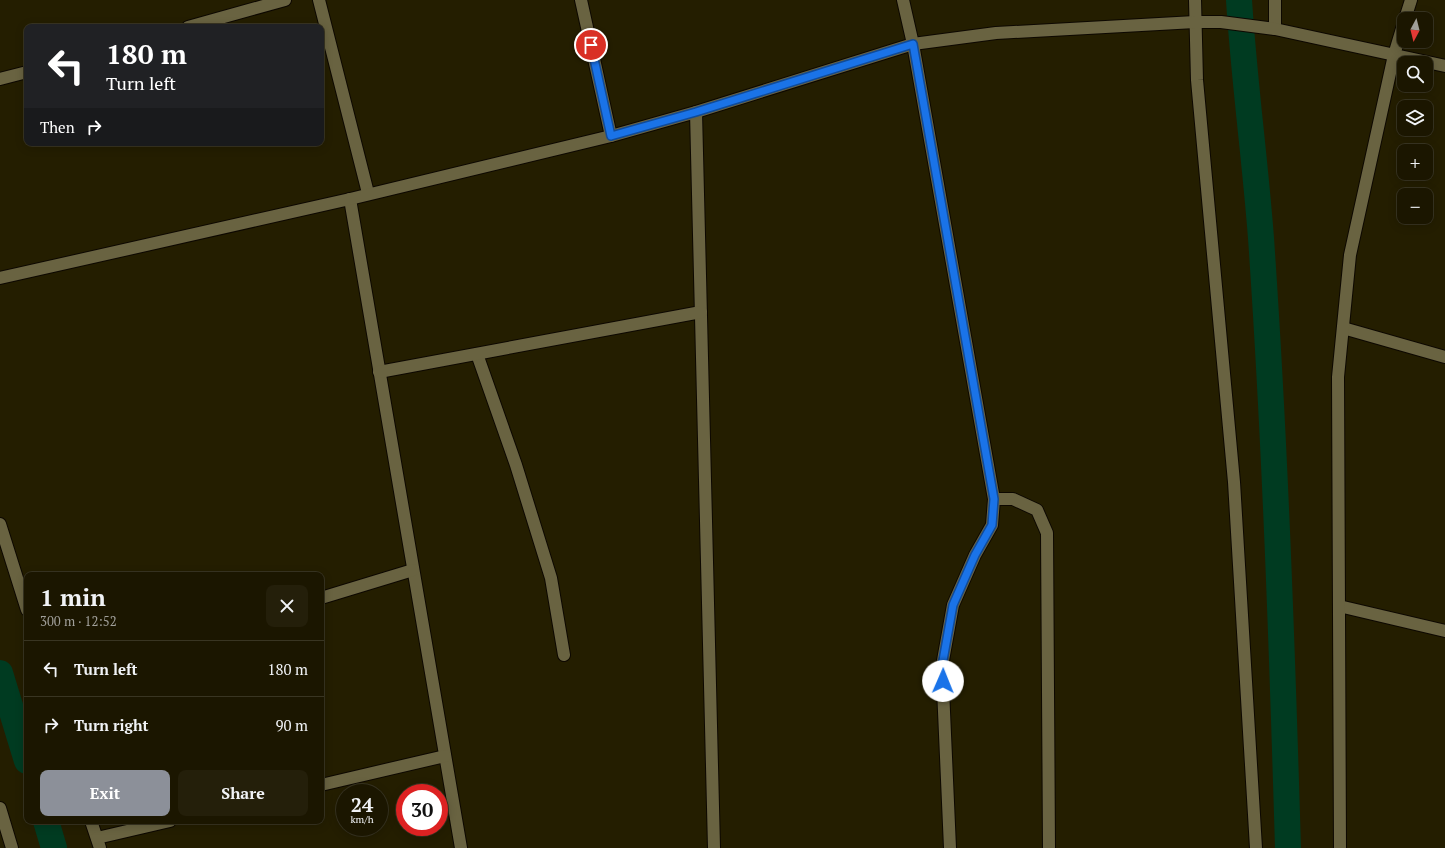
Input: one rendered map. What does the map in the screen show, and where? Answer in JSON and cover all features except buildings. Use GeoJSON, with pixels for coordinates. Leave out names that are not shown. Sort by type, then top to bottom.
{"type":"FeatureCollection","features":[{"type":"Feature","properties":{"kind":"street"},"geometry":{"type":"LineString","coordinates":[[199,24],[285,0]]}},
{"type":"Feature","properties":{"kind":"street"},"geometry":{"type":"LineString","coordinates":[[319,0],[368,193]]}},
{"type":"Feature","properties":{"kind":"street"},"geometry":{"type":"LineString","coordinates":[[581,0],[611,136]]}},
{"type":"Feature","properties":{"kind":"street"},"geometry":{"type":"LineString","coordinates":[[903,0],[913,44],[994,499],[992,525],[975,555],[953,605],[942,666],[950,848]]}},
{"type":"Feature","properties":{"kind":"street"},"geometry":{"type":"LineString","coordinates":[[1195,0],[1197,80],[1234,482],[1256,848]]}},
{"type":"Feature","properties":{"kind":"street"},"geometry":{"type":"LineString","coordinates":[[1275,0],[1275,29]]}},
{"type":"Feature","properties":{"kind":"street"},"geometry":{"type":"LineString","coordinates":[[1407,12],[1411,0]]}},
{"type":"Feature","properties":{"kind":"street"},"geometry":{"type":"LineString","coordinates":[[0,278],[350,199],[368,193],[611,136],[696,112],[913,44],[996,33],[1195,22],[1221,22],[1275,29],[1445,66]]}},
{"type":"Feature","properties":{"kind":"street"},"geometry":{"type":"LineString","coordinates":[[1340,848],[1338,377],[1350,255],[1397,45]]}},
{"type":"Feature","properties":{"kind":"street"},"geometry":{"type":"LineString","coordinates":[[0,79],[24,73]]}},
{"type":"Feature","properties":{"kind":"street"},"geometry":{"type":"LineString","coordinates":[[696,112],[714,848]]}},
{"type":"Feature","properties":{"kind":"street"},"geometry":{"type":"LineString","coordinates":[[350,199],[461,848]]}},
{"type":"Feature","properties":{"kind":"street"},"geometry":{"type":"LineString","coordinates":[[379,372],[701,312]]}},
{"type":"Feature","properties":{"kind":"street"},"geometry":{"type":"LineString","coordinates":[[1343,328],[1445,358]]}},
{"type":"Feature","properties":{"kind":"street"},"geometry":{"type":"LineString","coordinates":[[477,354],[516,465],[551,578],[564,655]]}},
{"type":"Feature","properties":{"kind":"street"},"geometry":{"type":"LineString","coordinates":[[994,499],[1013,499],[1037,510],[1047,533],[1049,848]]}},
{"type":"Feature","properties":{"kind":"street"},"geometry":{"type":"LineString","coordinates":[[0,524],[24,600]]}},
{"type":"Feature","properties":{"kind":"street"},"geometry":{"type":"LineString","coordinates":[[324,597],[413,570]]}},
{"type":"Feature","properties":{"kind":"street"},"geometry":{"type":"LineString","coordinates":[[1339,606],[1445,631]]}},
{"type":"Feature","properties":{"kind":"street"},"geometry":{"type":"LineString","coordinates":[[324,784],[445,756]]}},
{"type":"Feature","properties":{"kind":"street"},"geometry":{"type":"LineString","coordinates":[[0,808],[12,848]]}},
{"type":"Feature","properties":{"kind":"street"},"geometry":{"type":"LineString","coordinates":[[92,824],[98,843],[160,824]]}},
{"type":"Feature","properties":{"kind":"waterway"},"geometry":{"type":"LineString","coordinates":[[1239,0],[1259,208],[1266,314],[1278,543],[1288,848]]}},
{"type":"Feature","properties":{"kind":"waterway"},"geometry":{"type":"LineString","coordinates":[[0,673],[24,751]]}},
{"type":"Feature","properties":{"kind":"waterway"},"geometry":{"type":"LineString","coordinates":[[47,824],[54,848]]}},
{"type":"Feature","properties":{"kind":"route"},"geometry":{"type":"LineString","coordinates":[[591,45],[611,136],[696,112],[913,44],[994,499],[992,525],[975,555],[953,605],[942,666],[943,681]]}}]}
